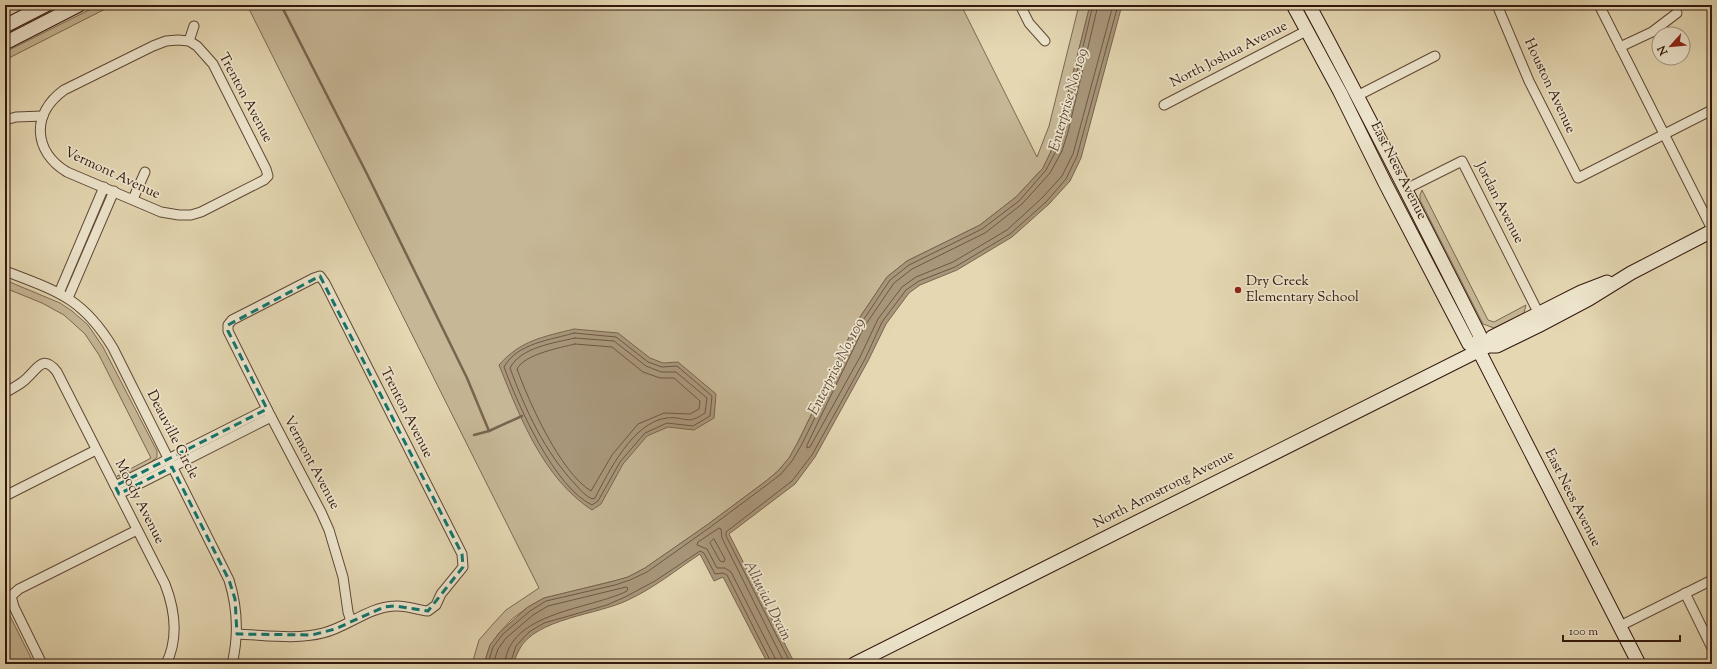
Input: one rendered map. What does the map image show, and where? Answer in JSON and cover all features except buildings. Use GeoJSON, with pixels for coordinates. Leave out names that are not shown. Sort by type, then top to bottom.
{"type":"FeatureCollection","features":[{"type":"Feature","properties":{"kind":"main road"},"geometry":{"type":"LineString","coordinates":[[5,26],[46,5]]}},
{"type":"Feature","properties":{"kind":"main road"},"geometry":{"type":"LineString","coordinates":[[5,42],[79,5]]}},
{"type":"Feature","properties":{"kind":"main road","name":"East Nees Avenue"},"geometry":{"type":"LineString","coordinates":[[1293,5],[1308,30],[1385,183],[1469,344],[1481,347]]}},
{"type":"Feature","properties":{"kind":"main road","name":"East Nees Avenue"},"geometry":{"type":"LineString","coordinates":[[1309,5],[1406,189],[1480,336],[1481,347],[1639,664]]}},
{"type":"Feature","properties":{"kind":"main road"},"geometry":{"type":"LineString","coordinates":[[1308,30],[1318,34],[1336,67],[1357,96]]}},
{"type":"Feature","properties":{"kind":"main road"},"geometry":{"type":"LineString","coordinates":[[1340,92],[1346,94],[1352,100],[1381,157],[1406,189]]}},
{"type":"Feature","properties":{"kind":"main road","name":"North Armstrong Avenue"},"geometry":{"type":"LineString","coordinates":[[1481,347],[1497,346],[1538,326],[1589,299],[1631,273],[1712,230]]}},
{"type":"Feature","properties":{"kind":"main road","name":"North Armstrong Avenue"},"geometry":{"type":"LineString","coordinates":[[854,664],[1481,347],[1492,338],[1581,292],[1631,273]]}},
{"type":"Feature","properties":{"kind":"street"},"geometry":{"type":"LineString","coordinates":[[1020,5],[1029,23],[1045,41]]}},
{"type":"Feature","properties":{"kind":"street","name":"Houston Avenue"},"geometry":{"type":"LineString","coordinates":[[1497,5],[1529,81],[1578,178],[1664,134]]}},
{"type":"Feature","properties":{"kind":"street"},"geometry":{"type":"LineString","coordinates":[[1599,5],[1712,230]]}},
{"type":"Feature","properties":{"kind":"street"},"geometry":{"type":"LineString","coordinates":[[1620,48],[1652,32],[1677,13]]}},
{"type":"Feature","properties":{"kind":"street"},"geometry":{"type":"LineString","coordinates":[[5,120],[16,117],[43,116],[50,102],[64,90],[153,46],[166,41],[189,41],[194,26]]}},
{"type":"Feature","properties":{"kind":"street","name":"North Joshua Avenue"},"geometry":{"type":"LineString","coordinates":[[1164,105],[1308,30]]}},
{"type":"Feature","properties":{"kind":"street","name":"Trenton Avenue"},"geometry":{"type":"LineString","coordinates":[[189,41],[206,54],[214,64],[266,169],[268,176]]}},
{"type":"Feature","properties":{"kind":"street"},"geometry":{"type":"LineString","coordinates":[[1357,96],[1435,56]]}},
{"type":"Feature","properties":{"kind":"street"},"geometry":{"type":"LineString","coordinates":[[1664,134],[1712,110]]}},
{"type":"Feature","properties":{"kind":"street","name":"Vermont Avenue"},"geometry":{"type":"LineString","coordinates":[[43,116],[41,138],[44,148],[56,165],[67,172],[161,212],[179,215],[191,215],[201,212],[264,180],[268,176]]}},
{"type":"Feature","properties":{"kind":"street","name":"Jordan Avenue"},"geometry":{"type":"LineString","coordinates":[[1406,189],[1462,161],[1539,314]]}},
{"type":"Feature","properties":{"kind":"street"},"geometry":{"type":"LineString","coordinates":[[133,199],[145,172]]}},
{"type":"Feature","properties":{"kind":"street"},"geometry":{"type":"LineString","coordinates":[[59,293],[104,187]]}},
{"type":"Feature","properties":{"kind":"street"},"geometry":{"type":"LineString","coordinates":[[68,298],[114,191]]}},
{"type":"Feature","properties":{"kind":"street","name":"Deauville Circle"},"geometry":{"type":"LineString","coordinates":[[5,271],[68,298],[91,317],[102,330],[113,348],[229,580],[235,599],[237,634],[232,664]]}},
{"type":"Feature","properties":{"kind":"street","name":"Trenton Avenue"},"geometry":{"type":"LineString","coordinates":[[320,276],[325,283],[455,540],[462,554],[464,563],[463,567],[445,589],[432,609],[428,611],[409,607],[384,607],[371,611],[351,621]]}},
{"type":"Feature","properties":{"kind":"street","name":"Vermont Avenue"},"geometry":{"type":"LineString","coordinates":[[320,276],[239,317],[228,325],[228,331],[329,530],[343,577],[348,612],[351,621]]}},
{"type":"Feature","properties":{"kind":"street","name":"Moody Avenue"},"geometry":{"type":"LineString","coordinates":[[5,393],[26,379],[41,364],[46,363],[52,365],[57,372],[165,584],[174,621],[173,642],[166,664]]}},
{"type":"Feature","properties":{"kind":"street"},"geometry":{"type":"LineString","coordinates":[[114,486],[168,458],[269,413]]}},
{"type":"Feature","properties":{"kind":"street"},"geometry":{"type":"LineString","coordinates":[[119,494],[172,467],[269,413]]}},
{"type":"Feature","properties":{"kind":"street"},"geometry":{"type":"LineString","coordinates":[[5,496],[96,450]]}},
{"type":"Feature","properties":{"kind":"street"},"geometry":{"type":"LineString","coordinates":[[42,664],[14,607],[11,596],[19,589],[137,530]]}},
{"type":"Feature","properties":{"kind":"street"},"geometry":{"type":"LineString","coordinates":[[1620,626],[1712,580]]}},
{"type":"Feature","properties":{"kind":"street"},"geometry":{"type":"LineString","coordinates":[[1685,593],[1712,648]]}},
{"type":"Feature","properties":{"kind":"street"},"geometry":{"type":"LineString","coordinates":[[237,634],[312,635],[335,629],[351,621]]}},
{"type":"Feature","properties":{"kind":"highlighted area"},"geometry":{"type":"Polygon","coordinates":[[[320,276],[462,554],[463,567],[428,611],[395,606],[384,607],[335,629],[312,635],[237,634],[235,599],[229,580],[172,467],[119,494],[115,486],[267,409],[228,331],[228,325],[320,276]]]}},
{"type":"Feature","properties":{"kind":"shaded area"},"geometry":{"type":"Polygon","coordinates":[[[99,5],[113,5],[5,60],[5,52],[99,5]]]}},
{"type":"Feature","properties":{"kind":"shaded area"},"geometry":{"type":"Polygon","coordinates":[[[247,5],[961,5],[1037,157],[1049,126],[1079,5],[1090,5],[1059,129],[1053,147],[1043,168],[1016,197],[980,225],[907,261],[887,277],[856,323],[798,442],[789,458],[778,471],[707,525],[645,568],[628,577],[544,598],[528,607],[512,619],[500,632],[490,645],[484,664],[472,664],[479,640],[493,624],[506,610],[539,588],[247,5]]]}},
{"type":"Feature","properties":{"kind":"shaded area"},"geometry":{"type":"Polygon","coordinates":[[[1422,190],[1488,320],[1494,322],[1526,305],[1524,313],[1494,328],[1483,324],[1420,200],[1422,190]]]}},
{"type":"Feature","properties":{"kind":"shaded area"},"geometry":{"type":"Polygon","coordinates":[[[5,280],[60,303],[88,325],[103,347],[157,451],[157,457],[154,460],[126,475],[117,476],[151,458],[99,355],[85,334],[64,315],[42,303],[5,288],[5,280]]]}},
{"type":"Feature","properties":{"kind":"shaded area"},"geometry":{"type":"Polygon","coordinates":[[[5,606],[34,664],[5,664],[5,606]]]}},
{"type":"Feature","properties":{"kind":"water","name":"Enterprise No. 109"},"geometry":{"type":"Polygon","coordinates":[[[1090,5],[1122,5],[1081,158],[1070,181],[1049,204],[1012,237],[957,270],[920,285],[909,293],[886,324],[868,361],[815,457],[795,484],[729,534],[795,664],[768,664],[723,577],[714,581],[700,554],[656,584],[628,600],[553,624],[539,631],[527,639],[519,650],[513,664],[484,664],[490,645],[500,632],[528,607],[544,598],[628,577],[645,568],[707,525],[778,471],[789,458],[798,442],[856,323],[887,277],[907,261],[980,225],[1016,197],[1043,168],[1053,147],[1059,129],[1090,5]]]}},
{"type":"Feature","properties":{"kind":"water"},"geometry":{"type":"Polygon","coordinates":[[[574,329],[618,333],[650,358],[663,363],[678,362],[716,394],[714,418],[694,430],[668,427],[647,436],[623,464],[601,504],[592,510],[575,497],[547,464],[525,425],[499,365],[507,357],[524,345],[542,337],[574,329]]]}},
{"type":"Feature","properties":{"kind":"waterway"},"geometry":{"type":"LineString","coordinates":[[281,5],[367,174],[467,378],[489,431]]}},
{"type":"Feature","properties":{"kind":"waterway","name":"Alluvial Drain"},"geometry":{"type":"LineString","coordinates":[[474,435],[489,431],[522,416]]}},
{"type":"Feature","properties":{"kind":"place","name":"Dry Creek Elementary School"},"geometry":{"type":"Point","coordinates":[1238,290]}}]}
